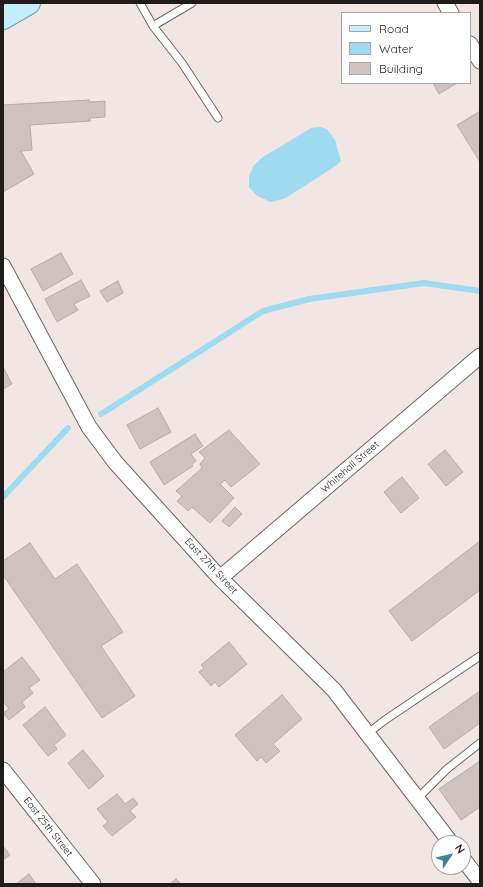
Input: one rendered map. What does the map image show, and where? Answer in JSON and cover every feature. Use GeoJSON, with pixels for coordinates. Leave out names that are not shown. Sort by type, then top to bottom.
{"type":"FeatureCollection","features":[{"type":"Feature","properties":{"kind":"main road"},"geometry":{"type":"LineString","coordinates":[[3,18],[29,3]]}},
{"type":"Feature","properties":{"kind":"street"},"geometry":{"type":"LineString","coordinates":[[445,3],[450,12]]}},
{"type":"Feature","properties":{"kind":"street"},"geometry":{"type":"LineString","coordinates":[[471,46],[480,61]]}},
{"type":"Feature","properties":{"kind":"street","name":"East 27th Street"},"geometry":{"type":"LineString","coordinates":[[3,266],[89,427],[115,462],[220,578],[334,690],[445,835]]}},
{"type":"Feature","properties":{"kind":"street","name":"Whitehall Street"},"geometry":{"type":"LineString","coordinates":[[220,578],[480,356]]}},
{"type":"Feature","properties":{"kind":"street","name":"East 25th Street"},"geometry":{"type":"LineString","coordinates":[[3,770],[93,884]]}},
{"type":"Feature","properties":{"kind":"street"},"geometry":{"type":"LineString","coordinates":[[471,869],[480,881]]}},
{"type":"Feature","properties":{"kind":"lane"},"geometry":{"type":"LineString","coordinates":[[140,3],[153,26],[182,63],[218,118]]}},
{"type":"Feature","properties":{"kind":"lane"},"geometry":{"type":"LineString","coordinates":[[153,26],[192,3]]}},
{"type":"Feature","properties":{"kind":"lane"},"geometry":{"type":"LineString","coordinates":[[367,734],[385,720],[480,656]]}},
{"type":"Feature","properties":{"kind":"lane"},"geometry":{"type":"LineString","coordinates":[[417,799],[447,769],[480,743]]}},
{"type":"Feature","properties":{"kind":"water"},"geometry":{"type":"Polygon","coordinates":[[[320,127],[327,129],[335,140],[341,161],[286,198],[271,202],[257,196],[249,187],[249,176],[254,165],[263,157],[311,128],[320,127]]]}},
{"type":"Feature","properties":{"kind":"building"},"geometry":{"type":"Polygon","coordinates":[[[434,84],[455,84],[439,94],[434,84]]]}},
{"type":"Feature","properties":{"kind":"building"},"geometry":{"type":"Polygon","coordinates":[[[89,100],[89,102],[105,101],[105,117],[90,118],[90,121],[30,125],[32,150],[21,151],[34,174],[3,192],[3,105],[89,100]]]}},
{"type":"Feature","properties":{"kind":"building"},"geometry":{"type":"Polygon","coordinates":[[[479,112],[480,114],[480,162],[457,125],[479,112]]]}},
{"type":"Feature","properties":{"kind":"building"},"geometry":{"type":"Polygon","coordinates":[[[61,253],[73,274],[43,291],[31,269],[61,253]]]}},
{"type":"Feature","properties":{"kind":"building"},"geometry":{"type":"Polygon","coordinates":[[[81,280],[90,296],[74,304],[78,310],[57,322],[45,299],[81,280]]]}},
{"type":"Feature","properties":{"kind":"building"},"geometry":{"type":"Polygon","coordinates":[[[118,281],[123,293],[107,302],[100,291],[118,281]]]}},
{"type":"Feature","properties":{"kind":"building"},"geometry":{"type":"Polygon","coordinates":[[[3,367],[12,384],[3,389],[3,367]]]}},
{"type":"Feature","properties":{"kind":"building"},"geometry":{"type":"Polygon","coordinates":[[[158,408],[171,432],[140,449],[127,425],[158,408]]]}},
{"type":"Feature","properties":{"kind":"building"},"geometry":{"type":"Polygon","coordinates":[[[229,430],[260,464],[231,487],[225,480],[220,484],[234,498],[210,523],[192,507],[188,511],[177,501],[182,496],[176,491],[202,468],[200,464],[205,458],[199,452],[229,430]]]}},
{"type":"Feature","properties":{"kind":"building"},"geometry":{"type":"Polygon","coordinates":[[[195,434],[203,446],[191,454],[196,461],[192,464],[193,466],[164,485],[150,462],[195,434]]]}},
{"type":"Feature","properties":{"kind":"building"},"geometry":{"type":"Polygon","coordinates":[[[445,450],[463,472],[446,486],[428,464],[445,450]]]}},
{"type":"Feature","properties":{"kind":"building"},"geometry":{"type":"Polygon","coordinates":[[[402,477],[419,498],[401,513],[384,492],[402,477]]]}},
{"type":"Feature","properties":{"kind":"building"},"geometry":{"type":"Polygon","coordinates":[[[235,507],[242,514],[229,527],[222,521],[235,507]]]}},
{"type":"Feature","properties":{"kind":"building"},"geometry":{"type":"Polygon","coordinates":[[[480,541],[480,590],[412,641],[389,611],[480,541]]]}},
{"type":"Feature","properties":{"kind":"building"},"geometry":{"type":"Polygon","coordinates":[[[30,543],[55,579],[77,564],[123,632],[101,646],[135,696],[102,718],[3,575],[3,561],[30,543]]]}},
{"type":"Feature","properties":{"kind":"building"},"geometry":{"type":"Polygon","coordinates":[[[229,642],[247,664],[219,687],[215,682],[211,686],[199,672],[204,668],[201,665],[229,642]]]}},
{"type":"Feature","properties":{"kind":"building"},"geometry":{"type":"Polygon","coordinates":[[[22,657],[40,680],[29,688],[33,693],[22,702],[25,707],[9,720],[3,713],[9,709],[3,701],[3,672],[22,657]]]}},
{"type":"Feature","properties":{"kind":"building"},"geometry":{"type":"Polygon","coordinates":[[[480,691],[480,723],[444,749],[429,727],[480,691]]]}},
{"type":"Feature","properties":{"kind":"building"},"geometry":{"type":"Polygon","coordinates":[[[282,695],[302,719],[273,744],[280,751],[266,763],[261,757],[257,761],[235,735],[282,695]]]}},
{"type":"Feature","properties":{"kind":"building"},"geometry":{"type":"Polygon","coordinates":[[[45,707],[66,735],[54,745],[57,749],[48,756],[23,725],[45,707]]]}},
{"type":"Feature","properties":{"kind":"building"},"geometry":{"type":"Polygon","coordinates":[[[83,750],[104,776],[89,789],[68,763],[83,750]]]}},
{"type":"Feature","properties":{"kind":"building"},"geometry":{"type":"Polygon","coordinates":[[[480,761],[480,807],[461,820],[439,789],[480,761]]]}},
{"type":"Feature","properties":{"kind":"building"},"geometry":{"type":"Polygon","coordinates":[[[117,794],[125,804],[133,798],[138,804],[130,811],[136,817],[112,836],[103,826],[108,822],[97,809],[117,794]]]}},
{"type":"Feature","properties":{"kind":"building"},"geometry":{"type":"Polygon","coordinates":[[[3,846],[10,855],[3,860],[3,846]]]}},
{"type":"Feature","properties":{"kind":"building"},"geometry":{"type":"Polygon","coordinates":[[[29,874],[36,884],[16,884],[29,874]]]}},
{"type":"Feature","properties":{"kind":"building"},"geometry":{"type":"Polygon","coordinates":[[[176,879],[181,884],[170,884],[176,879]]]}},
{"type":"Feature","properties":{"kind":"waterway"},"geometry":{"type":"LineString","coordinates":[[101,414],[263,311],[309,299],[424,283],[480,291]]}},
{"type":"Feature","properties":{"kind":"waterway"},"geometry":{"type":"LineString","coordinates":[[3,497],[68,428]]}}]}
